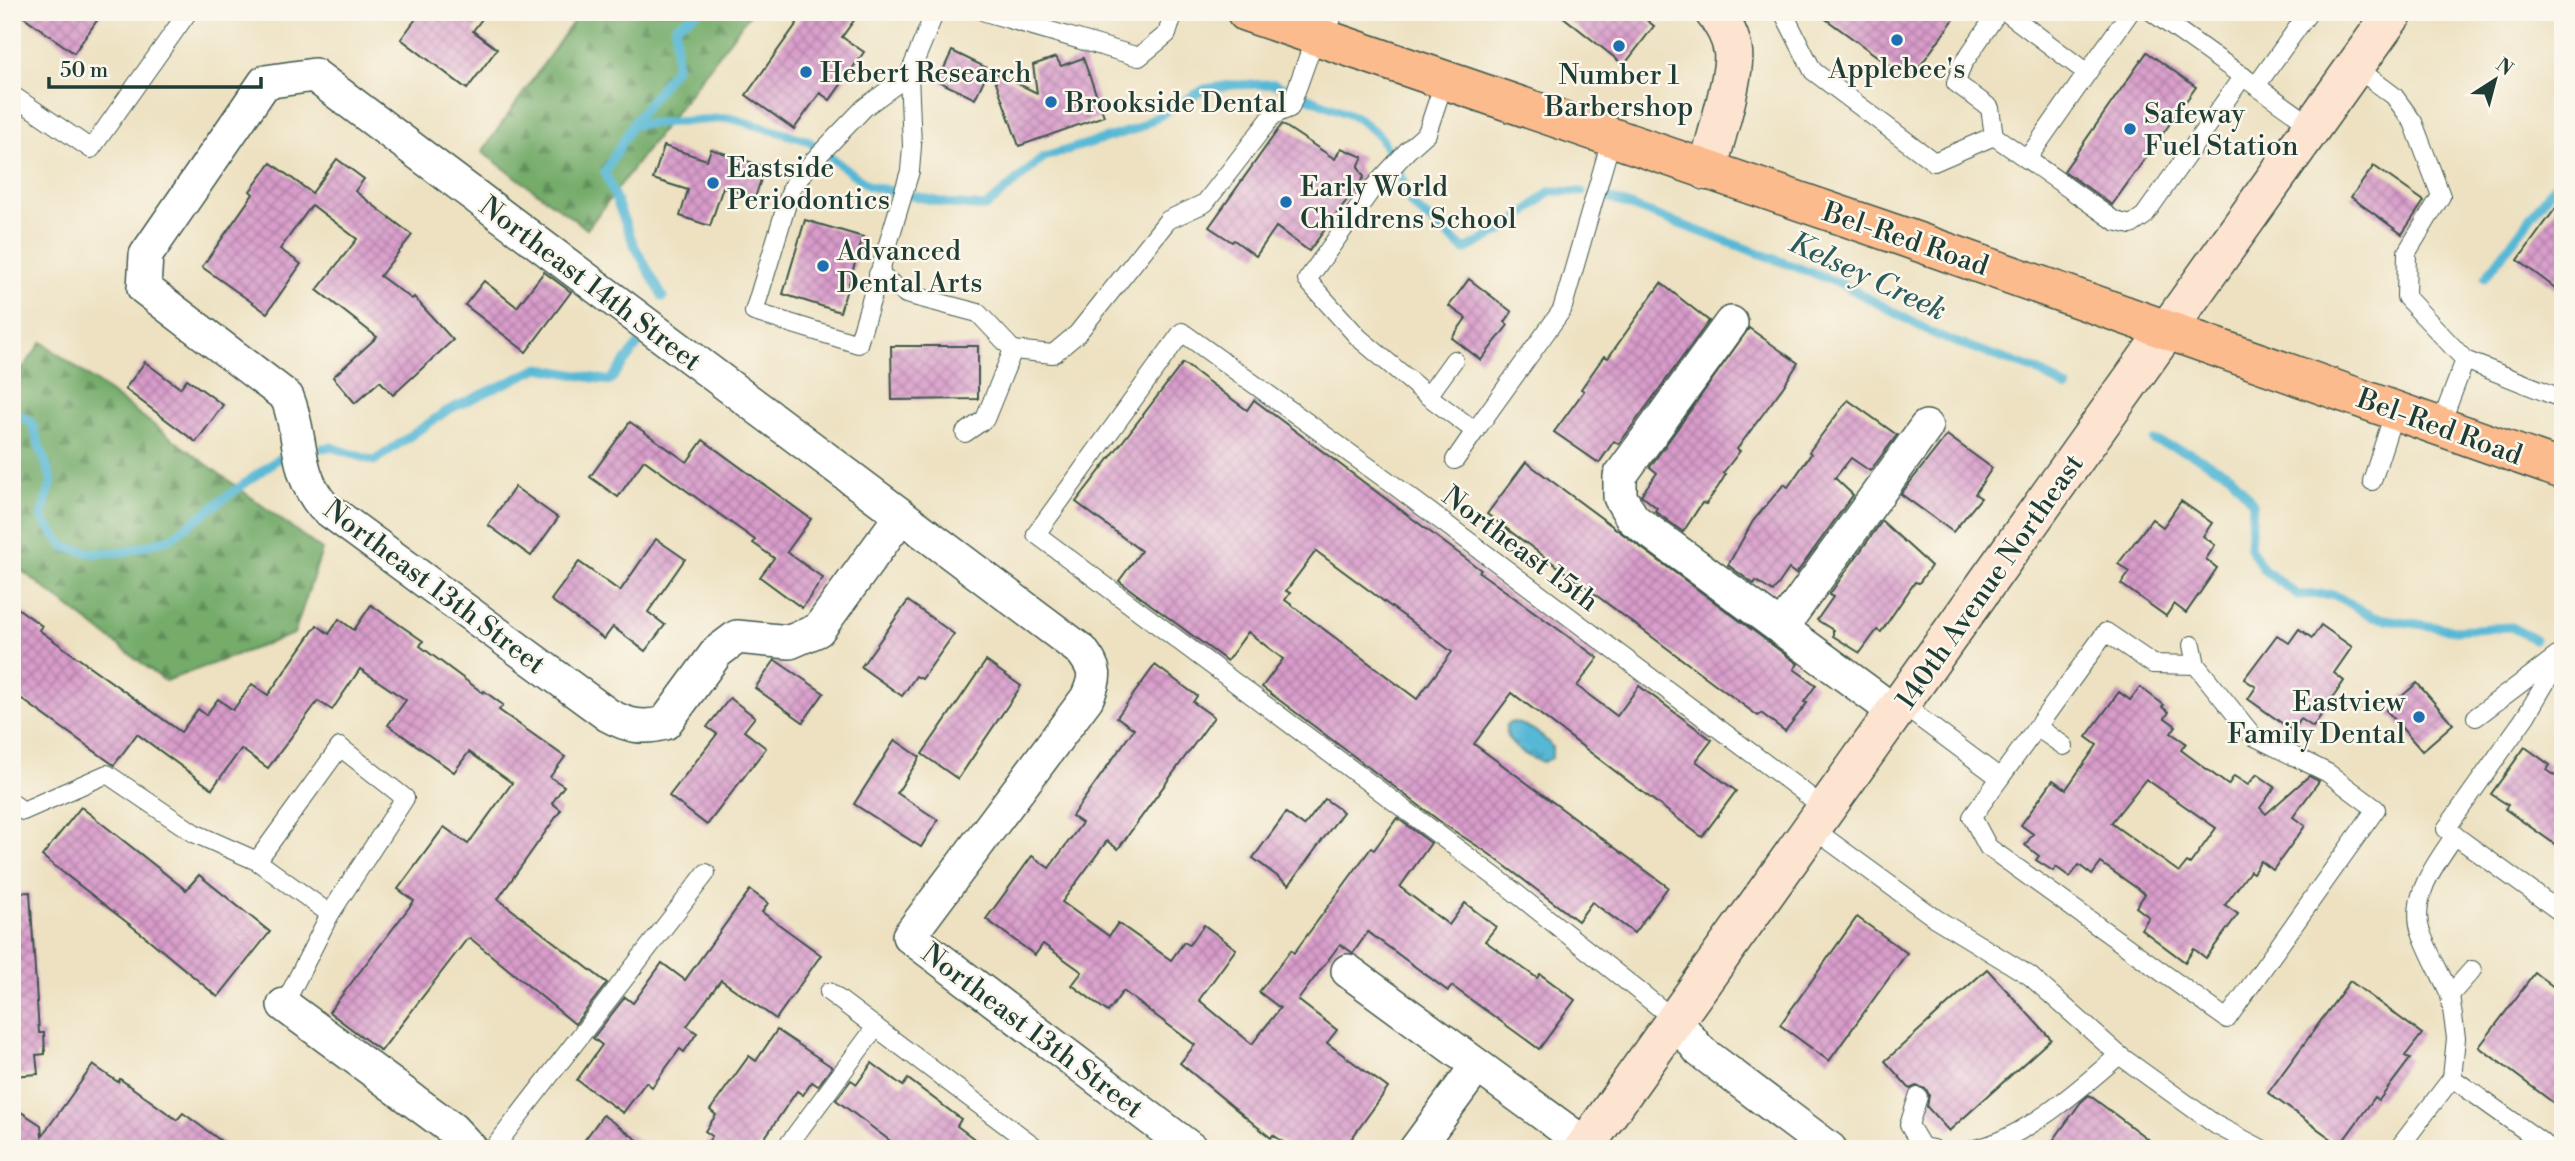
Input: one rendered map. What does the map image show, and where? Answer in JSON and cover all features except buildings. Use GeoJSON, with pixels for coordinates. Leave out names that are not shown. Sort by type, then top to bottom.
{"type":"FeatureCollection","features":[{"type":"Feature","properties":{"kind":"main road"},"geometry":{"type":"LineString","coordinates":[[1707,171],[1730,79],[1733,54],[1728,36],[1714,12]]}},
{"type":"Feature","properties":{"kind":"main road","name":"140th Avenue Northeast"},"geometry":{"type":"LineString","coordinates":[[1584,1147],[2394,12]]}},
{"type":"Feature","properties":{"kind":"main road","name":"Bel-Red Road"},"geometry":{"type":"LineString","coordinates":[[1248,13],[1325,29],[1445,79],[2167,329],[2563,470]]}},
{"type":"Feature","properties":{"kind":"street","name":"Northeast 14th Street"},"geometry":{"type":"LineString","coordinates":[[144,288],[146,255],[265,82],[314,75],[1082,651],[1095,672],[1087,698],[909,936]]}},
{"type":"Feature","properties":{"kind":"street","name":"Northeast 13th Street"},"geometry":{"type":"LineString","coordinates":[[144,288],[287,397],[305,478],[312,493],[323,506],[608,715],[626,725],[656,726],[666,723],[717,652],[737,636],[790,642],[818,630],[901,516]]}},
{"type":"Feature","properties":{"kind":"street"},"geometry":{"type":"LineString","coordinates":[[1731,323],[1620,476],[1620,497],[1633,519],[1781,628],[1898,708]]}},
{"type":"Feature","properties":{"kind":"street"},"geometry":{"type":"LineString","coordinates":[[1781,628],[1926,427]]}},
{"type":"Feature","properties":{"kind":"street","name":"Northeast 13th Street"},"geometry":{"type":"LineString","coordinates":[[909,936],[1191,1149]]}},
{"type":"Feature","properties":{"kind":"street"},"geometry":{"type":"LineString","coordinates":[[1348,971],[1584,1147]]}},
{"type":"Feature","properties":{"kind":"street"},"geometry":{"type":"LineString","coordinates":[[284,1005],[452,1129],[471,1149]]}},
{"type":"Feature","properties":{"kind":"street"},"geometry":{"type":"LineString","coordinates":[[1675,1020],[1700,1051],[1830,1149]]}},
{"type":"Feature","properties":{"kind":"street"},"geometry":{"type":"LineString","coordinates":[[1416,1149],[1478,1066]]}},
{"type":"Feature","properties":{"kind":"lane"},"geometry":{"type":"LineString","coordinates":[[12,95],[91,149],[188,12]]}},
{"type":"Feature","properties":{"kind":"lane"},"geometry":{"type":"LineString","coordinates":[[909,75],[865,107],[792,187],[754,312],[858,344],[910,171],[912,146],[909,75],[935,12]]}},
{"type":"Feature","properties":{"kind":"lane"},"geometry":{"type":"LineString","coordinates":[[985,12],[1139,57],[1167,34],[1174,12]]}},
{"type":"Feature","properties":{"kind":"lane"},"geometry":{"type":"LineString","coordinates":[[1783,12],[1813,71],[1934,162],[1994,136]]}},
{"type":"Feature","properties":{"kind":"lane"},"geometry":{"type":"LineString","coordinates":[[1998,12],[1962,65],[1956,83],[1990,108],[1994,136],[2115,221],[2131,225],[2144,216],[2249,81],[2309,12]]}},
{"type":"Feature","properties":{"kind":"lane"},"geometry":{"type":"LineString","coordinates":[[2006,12],[2087,73]]}},
{"type":"Feature","properties":{"kind":"lane"},"geometry":{"type":"LineString","coordinates":[[2027,159],[2130,12]]}},
{"type":"Feature","properties":{"kind":"lane"},"geometry":{"type":"LineString","coordinates":[[2152,12],[2311,125]]}},
{"type":"Feature","properties":{"kind":"lane"},"geometry":{"type":"LineString","coordinates":[[878,274],[906,294],[978,313],[1013,350],[1053,354],[1077,334],[1168,220],[1205,203],[1273,115],[1290,108],[1325,29]]}},
{"type":"Feature","properties":{"kind":"lane"},"geometry":{"type":"LineString","coordinates":[[2354,66],[2394,96],[2413,122],[2441,196],[2407,252],[2406,297],[2465,360],[2558,397]]}},
{"type":"Feature","properties":{"kind":"lane"},"geometry":{"type":"LineString","coordinates":[[1445,79],[1427,133],[1372,189],[1307,280],[1359,338],[1475,431]]}},
{"type":"Feature","properties":{"kind":"lane"},"geometry":{"type":"LineString","coordinates":[[1455,460],[1562,310],[1612,137]]}},
{"type":"Feature","properties":{"kind":"lane","name":"Northeast 15th"},"geometry":{"type":"LineString","coordinates":[[1675,1020],[1502,882],[1036,534],[1182,332],[1395,486],[1819,819],[1935,918],[2030,976],[2119,1055],[2216,1125],[2262,1149]]}},
{"type":"Feature","properties":{"kind":"lane"},"geometry":{"type":"LineString","coordinates":[[965,433],[985,419],[1013,350]]}},
{"type":"Feature","properties":{"kind":"lane"},"geometry":{"type":"LineString","coordinates":[[1428,396],[1454,360]]}},
{"type":"Feature","properties":{"kind":"lane"},"geometry":{"type":"LineString","coordinates":[[2440,426],[2465,360]]}},
{"type":"Feature","properties":{"kind":"lane"},"geometry":{"type":"LineString","coordinates":[[2372,481],[2395,410]]}},
{"type":"Feature","properties":{"kind":"lane"},"geometry":{"type":"LineString","coordinates":[[2192,645],[2196,665],[2253,736],[2328,773],[2376,809],[2227,1019],[1987,847],[1972,817],[2106,632],[2153,664],[2196,665]]}},
{"type":"Feature","properties":{"kind":"lane"},"geometry":{"type":"LineString","coordinates":[[2476,717],[2563,653]]}},
{"type":"Feature","properties":{"kind":"lane"},"geometry":{"type":"LineString","coordinates":[[2563,653],[2526,716],[2446,829],[2563,914]]}},
{"type":"Feature","properties":{"kind":"lane"},"geometry":{"type":"LineString","coordinates":[[1898,708],[2000,778]]}},
{"type":"Feature","properties":{"kind":"lane"},"geometry":{"type":"LineString","coordinates":[[2038,727],[2064,746]]}},
{"type":"Feature","properties":{"kind":"lane"},"geometry":{"type":"LineString","coordinates":[[257,861],[340,747],[405,798],[330,914],[284,1005]]}},
{"type":"Feature","properties":{"kind":"lane"},"geometry":{"type":"LineString","coordinates":[[12,803],[23,811],[107,774],[194,833],[257,861],[330,914]]}},
{"type":"Feature","properties":{"kind":"lane"},"geometry":{"type":"LineString","coordinates":[[2398,1149],[2452,1078],[2456,1038],[2450,995],[2419,925],[2420,897],[2432,871],[2455,835]]}},
{"type":"Feature","properties":{"kind":"lane"},"geometry":{"type":"LineString","coordinates":[[493,1149],[706,873]]}},
{"type":"Feature","properties":{"kind":"lane"},"geometry":{"type":"LineString","coordinates":[[2450,995],[2472,970]]}},
{"type":"Feature","properties":{"kind":"lane"},"geometry":{"type":"LineString","coordinates":[[829,992],[1038,1149]]}},
{"type":"Feature","properties":{"kind":"lane"},"geometry":{"type":"LineString","coordinates":[[785,1149],[876,1027]]}},
{"type":"Feature","properties":{"kind":"lane"},"geometry":{"type":"LineString","coordinates":[[1975,1149],[1990,1146],[2040,1118],[2119,1055]]}},
{"type":"Feature","properties":{"kind":"lane"},"geometry":{"type":"LineString","coordinates":[[2452,1078],[2547,1146]]}},
{"type":"Feature","properties":{"kind":"lane"},"geometry":{"type":"LineString","coordinates":[[1918,1097],[1909,1125],[1925,1148]]}},
{"type":"Feature","properties":{"kind":"green space"},"geometry":{"type":"Polygon","coordinates":[[[580,12],[751,12],[587,229],[482,152],[580,12]]]}},
{"type":"Feature","properties":{"kind":"green space"},"geometry":{"type":"Polygon","coordinates":[[[42,342],[322,550],[294,634],[165,681],[12,563],[12,383],[42,342]]]}},
{"type":"Feature","properties":{"kind":"water"},"geometry":{"type":"Polygon","coordinates":[[[1513,722],[1530,728],[1544,738],[1552,747],[1552,758],[1543,762],[1518,749],[1506,732],[1506,725],[1513,722]]]}},
{"type":"Feature","properties":{"kind":"waterway"},"geometry":{"type":"LineString","coordinates":[[632,125],[676,67],[676,26],[698,12]]}},
{"type":"Feature","properties":{"kind":"waterway","name":"Kelsey Creek"},"geometry":{"type":"LineString","coordinates":[[663,297],[634,245],[605,172],[632,125],[730,118],[807,140],[869,186],[950,204],[986,207],[1044,157],[1136,129],[1205,89],[1274,84],[1356,117],[1379,135],[1402,179],[1411,204],[1465,250],[1509,227],[1550,191],[1582,192]]}},
{"type":"Feature","properties":{"kind":"waterway"},"geometry":{"type":"LineString","coordinates":[[2485,278],[2563,174]]}},
{"type":"Feature","properties":{"kind":"waterway","name":"Kelsey Creek"},"geometry":{"type":"LineString","coordinates":[[1606,197],[1842,284],[1938,336],[2036,370],[2067,388]]}},
{"type":"Feature","properties":{"kind":"waterway","name":"Kelsey Creek"},"geometry":{"type":"LineString","coordinates":[[323,448],[331,447],[374,461],[448,410],[539,368],[610,381],[637,346]]}},
{"type":"Feature","properties":{"kind":"waterway","name":"Kelsey Creek"},"geometry":{"type":"LineString","coordinates":[[12,410],[31,422],[52,481],[41,517],[64,547],[93,553],[125,552],[171,538],[278,459]]}},
{"type":"Feature","properties":{"kind":"waterway","name":"Kelsey Creek"},"geometry":{"type":"LineString","coordinates":[[2154,441],[2188,452],[2231,475],[2253,503],[2250,548],[2264,570],[2298,595],[2333,594],[2373,617],[2455,630],[2511,627],[2534,639]]}},
{"type":"Feature","properties":{"kind":"waterway","name":"Kelsey Creek"},"geometry":{"type":"LineString","coordinates":[[2556,704],[2563,714]]}},
{"type":"Feature","properties":{"kind":"place","name":"Applebee's"},"geometry":{"type":"Point","coordinates":[1897,40]}},
{"type":"Feature","properties":{"kind":"place","name":"Number 1 Barbershop"},"geometry":{"type":"Point","coordinates":[1619,46]}},
{"type":"Feature","properties":{"kind":"place","name":"Hebert Research"},"geometry":{"type":"Point","coordinates":[806,72]}},
{"type":"Feature","properties":{"kind":"place","name":"Brookside Dental"},"geometry":{"type":"Point","coordinates":[1051,102]}},
{"type":"Feature","properties":{"kind":"place","name":"Safeway Fuel Station"},"geometry":{"type":"Point","coordinates":[2130,129]}},
{"type":"Feature","properties":{"kind":"place","name":"Eastside Periodontics"},"geometry":{"type":"Point","coordinates":[713,183]}},
{"type":"Feature","properties":{"kind":"place","name":"Early World Childrens School"},"geometry":{"type":"Point","coordinates":[1286,202]}},
{"type":"Feature","properties":{"kind":"place","name":"Advanced Dental Arts"},"geometry":{"type":"Point","coordinates":[823,266]}},
{"type":"Feature","properties":{"kind":"place","name":"Eastview Family Dental"},"geometry":{"type":"Point","coordinates":[2419,717]}}]}
